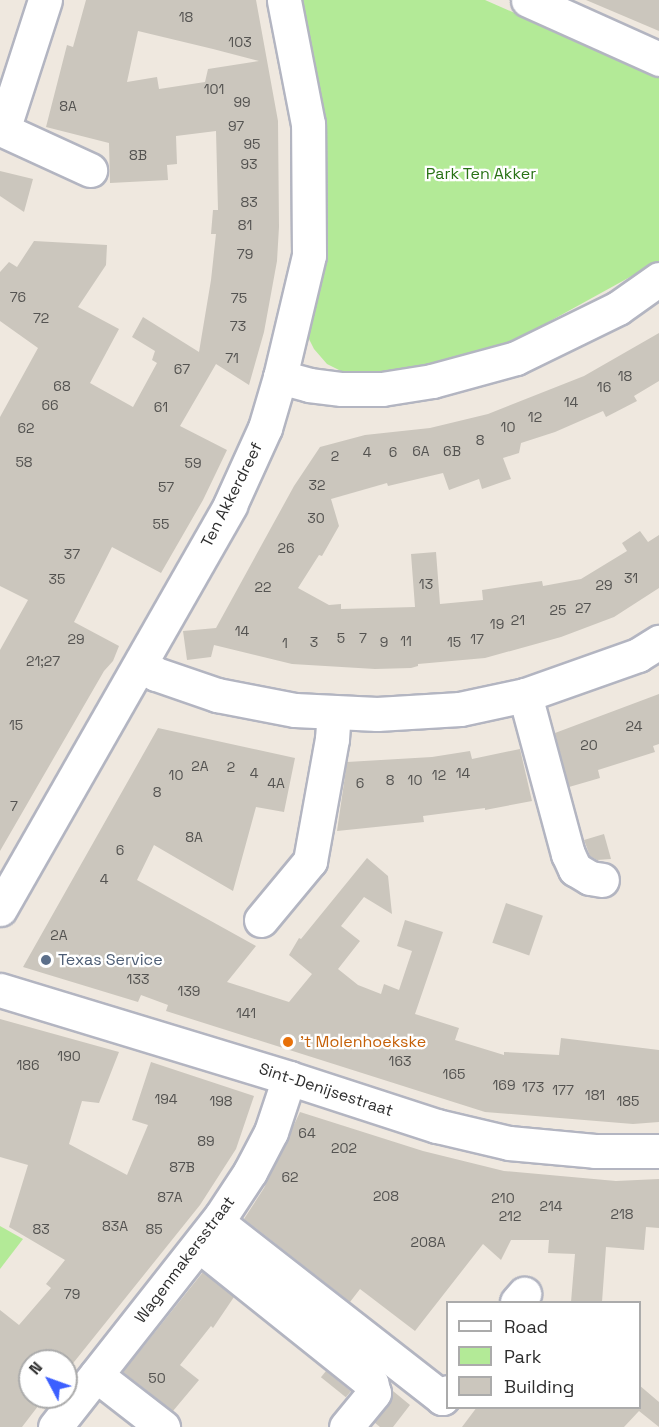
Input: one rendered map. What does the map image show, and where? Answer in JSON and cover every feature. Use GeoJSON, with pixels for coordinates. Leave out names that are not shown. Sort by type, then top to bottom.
{"type":"FeatureCollection","features":[{"type":"Feature","properties":{"kind":"street"},"geometry":{"type":"LineString","coordinates":[[45,0],[3,130],[90,171]]}},
{"type":"Feature","properties":{"kind":"street","name":"Ten Akkerdreef"},"geometry":{"type":"LineString","coordinates":[[0,909],[141,664],[251,462],[280,377],[309,255],[308,124],[284,0]]}},
{"type":"Feature","properties":{"kind":"street"},"geometry":{"type":"LineString","coordinates":[[528,0],[659,59]]}},
{"type":"Feature","properties":{"kind":"street"},"geometry":{"type":"LineString","coordinates":[[280,377],[309,385],[342,389],[382,388],[432,381],[516,358],[618,308],[659,279]]}},
{"type":"Feature","properties":{"kind":"street"},"geometry":{"type":"LineString","coordinates":[[141,664],[156,674],[218,695],[295,710],[377,714],[460,709],[525,694],[638,656],[659,642]]}},
{"type":"Feature","properties":{"kind":"street"},"geometry":{"type":"LineString","coordinates":[[525,694],[568,854],[575,869],[590,878],[602,880]]}},
{"type":"Feature","properties":{"kind":"street"},"geometry":{"type":"LineString","coordinates":[[261,920],[310,861],[332,739],[334,712]]}},
{"type":"Feature","properties":{"kind":"street","name":"Sint-Denijsestraat"},"geometry":{"type":"LineString","coordinates":[[0,990],[289,1078],[437,1126],[509,1143],[595,1151],[659,1151]]}},
{"type":"Feature","properties":{"kind":"street","name":"Wagenmakersstraat"},"geometry":{"type":"LineString","coordinates":[[55,1427],[208,1233],[250,1172],[271,1132],[289,1078]]}},
{"type":"Feature","properties":{"kind":"street"},"geometry":{"type":"LineString","coordinates":[[208,1233],[442,1398],[446,1393]]}},
{"type":"Feature","properties":{"kind":"street"},"geometry":{"type":"LineString","coordinates":[[208,1233],[371,1383],[374,1393],[346,1427]]}},
{"type":"Feature","properties":{"kind":"street"},"geometry":{"type":"LineString","coordinates":[[96,1375],[163,1427]]}},
{"type":"Feature","properties":{"kind":"green space","name":"Park Ten Akker"},"geometry":{"type":"Polygon","coordinates":[[[297,0],[485,0],[659,76],[659,261],[523,336],[464,360],[405,373],[345,373],[327,364],[314,349],[306,333],[315,303],[322,233],[297,0]]]}},
{"type":"Feature","properties":{"kind":"green space"},"geometry":{"type":"Polygon","coordinates":[[[0,1226],[23,1239],[0,1269],[0,1226]]]}},
{"type":"Feature","properties":{"kind":"building"},"geometry":{"type":"Polygon","coordinates":[[[86,0],[256,0],[278,121],[277,261],[264,332],[249,385],[216,364],[180,426],[227,450],[203,500],[161,573],[112,547],[74,622],[119,646],[113,661],[104,671],[0,851],[0,650],[28,600],[0,586],[0,417],[38,348],[0,321],[0,272],[9,262],[17,267],[34,241],[107,245],[106,265],[78,307],[119,329],[90,383],[133,407],[157,363],[152,360],[155,351],[132,337],[143,317],[199,352],[216,234],[211,234],[213,210],[218,210],[216,131],[176,136],[177,164],[167,165],[168,180],[110,183],[109,143],[46,127],[67,45],[73,47],[86,0]],[[138,31],[127,82],[157,77],[159,89],[205,82],[208,69],[259,61],[138,31]]]}},
{"type":"Feature","properties":{"kind":"building"},"geometry":{"type":"Polygon","coordinates":[[[586,0],[659,0],[659,31],[586,0]]]}},
{"type":"Feature","properties":{"kind":"building"},"geometry":{"type":"Polygon","coordinates":[[[0,171],[33,179],[24,212],[0,196],[0,171]]]}},
{"type":"Feature","properties":{"kind":"building"},"geometry":{"type":"Polygon","coordinates":[[[659,333],[659,381],[634,396],[637,401],[606,417],[603,411],[555,432],[521,443],[519,453],[503,458],[511,479],[482,489],[479,479],[449,490],[443,473],[388,486],[387,483],[331,499],[339,526],[322,556],[319,555],[298,588],[329,605],[341,604],[341,609],[415,607],[411,554],[436,552],[440,604],[483,600],[482,590],[542,581],[543,586],[581,579],[627,551],[622,543],[640,531],[648,542],[659,535],[659,588],[614,617],[561,637],[485,658],[418,664],[411,668],[375,669],[292,664],[214,645],[211,657],[187,660],[183,631],[216,628],[294,486],[320,447],[365,435],[430,428],[488,414],[584,376],[659,333]]]}},
{"type":"Feature","properties":{"kind":"building"},"geometry":{"type":"Polygon","coordinates":[[[659,694],[659,744],[653,746],[655,752],[598,770],[600,778],[569,787],[555,733],[659,694]]]}},
{"type":"Feature","properties":{"kind":"building"},"geometry":{"type":"Polygon","coordinates":[[[158,728],[295,758],[284,812],[256,807],[233,891],[154,845],[137,880],[256,946],[227,982],[289,1002],[312,974],[289,955],[299,938],[301,939],[367,858],[388,876],[392,914],[364,897],[341,926],[360,941],[338,969],[358,985],[381,994],[384,984],[399,990],[412,951],[397,946],[405,920],[443,932],[415,1014],[459,1028],[455,1040],[504,1055],[504,1052],[559,1055],[561,1038],[659,1050],[659,1122],[633,1124],[485,1112],[166,1011],[168,1005],[141,995],[138,1002],[23,967],[158,728]]]}},
{"type":"Feature","properties":{"kind":"building"},"geometry":{"type":"Polygon","coordinates":[[[520,749],[532,801],[485,810],[485,808],[423,816],[424,822],[337,831],[347,762],[432,757],[470,751],[472,759],[520,749]]]}},
{"type":"Feature","properties":{"kind":"building"},"geometry":{"type":"Polygon","coordinates":[[[604,834],[611,859],[597,860],[590,856],[584,840],[604,834]]]}},
{"type":"Feature","properties":{"kind":"building"},"geometry":{"type":"Polygon","coordinates":[[[506,903],[543,916],[529,955],[492,943],[506,903]]]}},
{"type":"Feature","properties":{"kind":"building"},"geometry":{"type":"Polygon","coordinates":[[[0,1019],[119,1052],[99,1103],[82,1101],[69,1144],[127,1175],[148,1125],[132,1120],[151,1062],[254,1096],[236,1149],[200,1205],[78,1357],[78,1349],[18,1349],[18,1409],[36,1409],[22,1427],[0,1427],[0,1310],[19,1325],[51,1288],[46,1284],[65,1260],[9,1227],[28,1165],[0,1157],[0,1019]]]}},
{"type":"Feature","properties":{"kind":"building"},"geometry":{"type":"Polygon","coordinates":[[[300,1112],[423,1151],[504,1171],[616,1181],[659,1179],[659,1228],[646,1227],[644,1250],[606,1247],[602,1301],[571,1301],[575,1254],[548,1253],[549,1240],[511,1240],[501,1260],[483,1244],[415,1331],[360,1289],[350,1302],[244,1219],[264,1188],[300,1112]]]}},
{"type":"Feature","properties":{"kind":"building"},"geometry":{"type":"Polygon","coordinates":[[[203,1272],[234,1297],[213,1328],[211,1326],[180,1365],[199,1380],[173,1411],[123,1372],[203,1272]]]}},
{"type":"Feature","properties":{"kind":"building"},"geometry":{"type":"Polygon","coordinates":[[[326,1371],[351,1391],[346,1397],[321,1377],[326,1371]]]}},
{"type":"Feature","properties":{"kind":"building"},"geometry":{"type":"Polygon","coordinates":[[[641,1387],[659,1402],[659,1427],[639,1411],[624,1427],[462,1427],[476,1409],[641,1409],[641,1387]]]}},
{"type":"Feature","properties":{"kind":"building"},"geometry":{"type":"Polygon","coordinates":[[[393,1391],[410,1405],[393,1427],[380,1427],[374,1422],[389,1404],[393,1391]]]}},
{"type":"Feature","properties":{"kind":"place","name":"Texas Service"},"geometry":{"type":"Point","coordinates":[46,960]}},
{"type":"Feature","properties":{"kind":"place","name":"'t Molenhoekske"},"geometry":{"type":"Point","coordinates":[288,1042]}}]}
